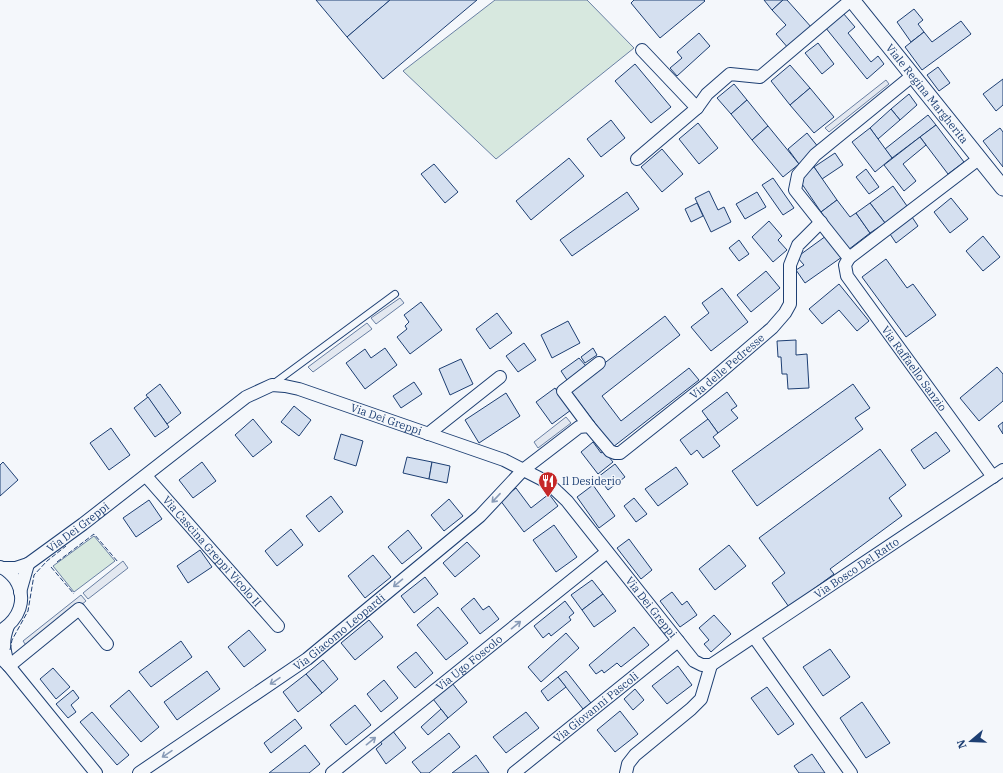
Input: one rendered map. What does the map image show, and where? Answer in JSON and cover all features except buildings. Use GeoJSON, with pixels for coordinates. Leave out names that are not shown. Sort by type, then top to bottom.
{"type":"FeatureCollection","features":[{"type":"Feature","properties":{"kind":"street","name":"Viale Regina Margherita"},"geometry":{"type":"LineString","coordinates":[[852,0],[1003,188]]}},
{"type":"Feature","properties":{"kind":"street"},"geometry":{"type":"LineString","coordinates":[[637,159],[697,108],[707,94],[730,74],[760,77],[852,0]]}},
{"type":"Feature","properties":{"kind":"street"},"geometry":{"type":"LineString","coordinates":[[642,50],[697,108]]}},
{"type":"Feature","properties":{"kind":"street"},"geometry":{"type":"LineString","coordinates":[[912,76],[815,155],[798,175],[796,190],[849,258],[980,158]]}},
{"type":"Feature","properties":{"kind":"street","name":"Via delle Pedresse"},"geometry":{"type":"LineString","coordinates":[[599,363],[563,391],[610,451],[620,453],[702,388],[772,328],[786,313],[790,304],[790,265],[798,244],[821,222]]}},
{"type":"Feature","properties":{"kind":"street","name":"Via Raffaello Sanzio"},"geometry":{"type":"LineString","coordinates":[[849,258],[845,265],[847,276],[998,474]]}},
{"type":"Feature","properties":{"kind":"street"},"geometry":{"type":"LineString","coordinates":[[428,434],[500,377]]}},
{"type":"Feature","properties":{"kind":"street","name":"Via Dei Greppi"},"geometry":{"type":"LineString","coordinates":[[28,564],[146,476],[246,398],[272,385],[285,386],[299,389],[504,460],[548,482],[567,501],[694,661],[702,665],[711,665]]}},
{"type":"Feature","properties":{"kind":"street"},"geometry":{"type":"LineString","coordinates":[[523,470],[579,427],[589,426]]}},
{"type":"Feature","properties":{"kind":"street","name":"Via Giacomo Leopardi"},"geometry":{"type":"LineString","coordinates":[[139,773],[307,659],[480,516],[523,470]]}},
{"type":"Feature","properties":{"kind":"street","name":"Via Bosco Del Ratto"},"geometry":{"type":"LineString","coordinates":[[711,665],[998,474]]}},
{"type":"Feature","properties":{"kind":"street","name":"Via Cascina Greppi Vicolo II"},"geometry":{"type":"LineString","coordinates":[[146,476],[278,626]]}},
{"type":"Feature","properties":{"kind":"street","name":"Via Ugo Foscolo"},"geometry":{"type":"LineString","coordinates":[[340,771],[607,552]]}},
{"type":"Feature","properties":{"kind":"street"},"geometry":{"type":"LineString","coordinates":[[2,568],[16,568],[28,564]]}},
{"type":"Feature","properties":{"kind":"street"},"geometry":{"type":"LineString","coordinates":[[20,592],[28,564]]}},
{"type":"Feature","properties":{"kind":"street"},"geometry":{"type":"LineString","coordinates":[[2,568],[12,575],[18,584],[21,602],[19,612],[14,620],[4,628],[4,662],[96,773]]}},
{"type":"Feature","properties":{"kind":"street"},"geometry":{"type":"LineString","coordinates":[[4,662],[79,610],[107,644]]}},
{"type":"Feature","properties":{"kind":"street"},"geometry":{"type":"LineString","coordinates":[[754,637],[851,773]]}},
{"type":"Feature","properties":{"kind":"street","name":"Via Giovanni Pascoli"},"geometry":{"type":"LineString","coordinates":[[514,773],[678,641]]}},
{"type":"Feature","properties":{"kind":"street"},"geometry":{"type":"LineString","coordinates":[[626,773],[628,764],[635,755],[701,699],[711,665]]}},
{"type":"Feature","properties":{"kind":"lane"},"geometry":{"type":"LineString","coordinates":[[272,385],[395,294]]}},
{"type":"Feature","properties":{"kind":"shaded area"},"geometry":{"type":"Polygon","coordinates":[[[495,0],[587,0],[634,48],[496,159],[403,71],[495,0]]]}},
{"type":"Feature","properties":{"kind":"shaded area"},"geometry":{"type":"Polygon","coordinates":[[[886,80],[889,84],[829,132],[825,128],[886,80]]]}},
{"type":"Feature","properties":{"kind":"shaded area"},"geometry":{"type":"Polygon","coordinates":[[[400,298],[404,303],[376,324],[371,318],[400,298]]]}},
{"type":"Feature","properties":{"kind":"shaded area"},"geometry":{"type":"Polygon","coordinates":[[[367,323],[372,329],[313,372],[308,367],[367,323]]]}},
{"type":"Feature","properties":{"kind":"shaded area"},"geometry":{"type":"Polygon","coordinates":[[[566,417],[571,423],[538,448],[534,442],[566,417]]]}},
{"type":"Feature","properties":{"kind":"shaded area"},"geometry":{"type":"Polygon","coordinates":[[[94,536],[115,561],[74,592],[53,566],[94,536]]]}},
{"type":"Feature","properties":{"kind":"shaded area"},"geometry":{"type":"Polygon","coordinates":[[[123,561],[128,568],[88,599],[83,593],[123,561]]]}},
{"type":"Feature","properties":{"kind":"shaded area"},"geometry":{"type":"Polygon","coordinates":[[[81,595],[86,601],[28,648],[23,641],[81,595]]]}},
{"type":"Feature","properties":{"kind":"fence"},"geometry":{"type":"LineString","coordinates":[[57,562],[94,534],[118,562]]}},
{"type":"Feature","properties":{"kind":"fence"},"geometry":{"type":"LineString","coordinates":[[10,650],[12,640],[28,611],[34,575],[47,561],[66,546]]}},
{"type":"Feature","properties":{"kind":"fence"},"geometry":{"type":"LineString","coordinates":[[51,567],[74,594]]}},
{"type":"Feature","properties":{"kind":"place","name":"Il Desiderio"},"geometry":{"type":"Point","coordinates":[548,498]}}]}
